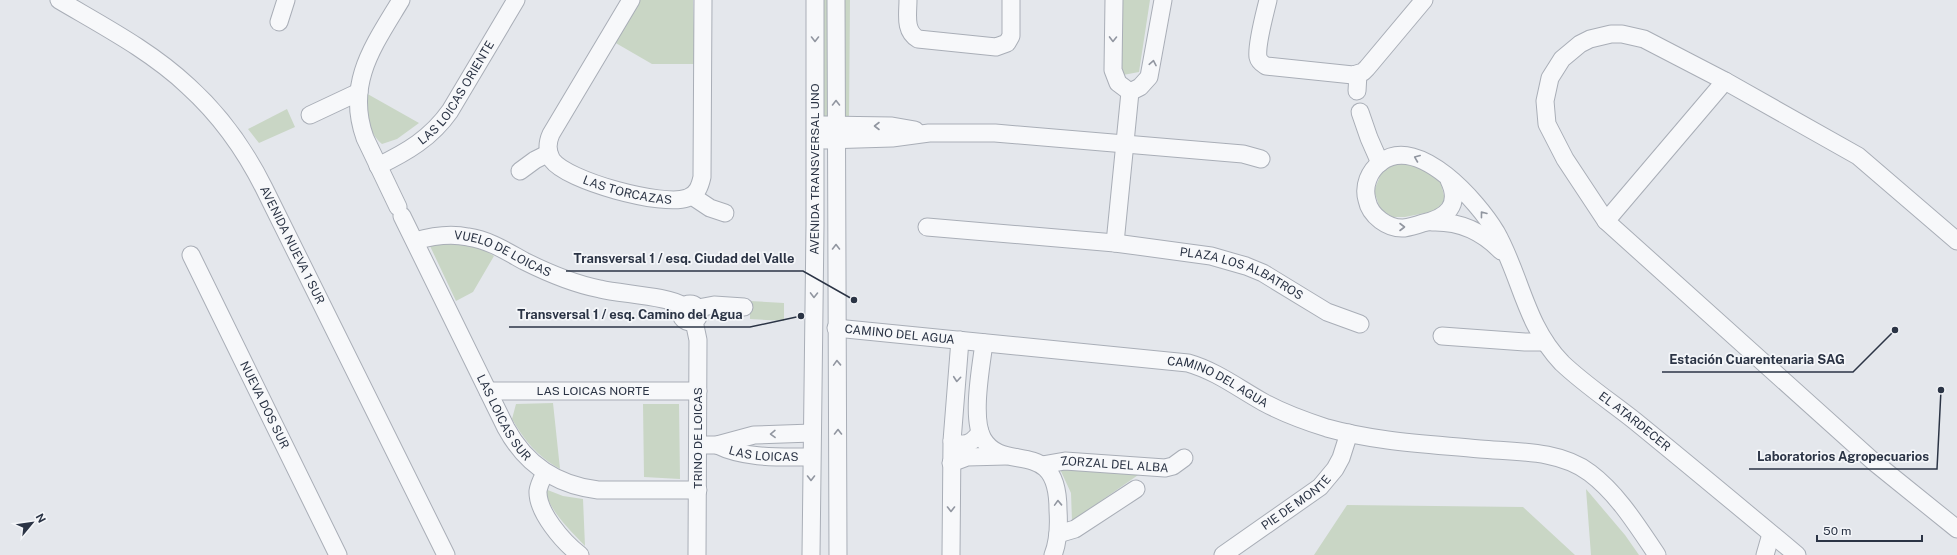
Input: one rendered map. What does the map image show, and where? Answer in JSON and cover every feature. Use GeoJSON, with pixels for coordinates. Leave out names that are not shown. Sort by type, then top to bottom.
{"type":"FeatureCollection","features":[{"type":"Feature","properties":{"kind":"street","name":"AVENIDA NUEVA 1 SUR"},"geometry":{"type":"LineString","coordinates":[[59,0],[136,46],[174,74],[199,96],[235,139],[256,172],[276,210],[446,555]]}},
{"type":"Feature","properties":{"kind":"street"},"geometry":{"type":"LineString","coordinates":[[280,22],[286,0]]}},
{"type":"Feature","properties":{"kind":"street","name":"LAS LOICAS SUR"},"geometry":{"type":"LineString","coordinates":[[401,0],[366,59],[359,92],[359,115],[361,126],[378,166],[513,441],[528,460],[544,473],[569,484],[598,490],[698,490]]}},
{"type":"Feature","properties":{"kind":"street","name":"LAS LOICAS ORIENTE"},"geometry":{"type":"LineString","coordinates":[[378,166],[419,144],[436,128],[450,111],[516,0]]}},
{"type":"Feature","properties":{"kind":"street"},"geometry":{"type":"LineString","coordinates":[[520,172],[535,160],[549,153],[549,140],[552,134],[631,0]]}},
{"type":"Feature","properties":{"kind":"street"},"geometry":{"type":"LineString","coordinates":[[703,0],[702,177],[699,188],[692,196],[710,208],[725,213]]}},
{"type":"Feature","properties":{"kind":"street","name":"AVENIDA TRANSVERSAL UNO"},"geometry":{"type":"LineString","coordinates":[[811,555],[815,0]]}},
{"type":"Feature","properties":{"kind":"street","name":"AVENIDA TRANSVERSAL UNO"},"geometry":{"type":"LineString","coordinates":[[836,0],[838,555]]}},
{"type":"Feature","properties":{"kind":"street"},"geometry":{"type":"LineString","coordinates":[[908,0],[908,26],[910,33],[918,39],[996,47],[1006,44],[1011,36],[1010,0]]}},
{"type":"Feature","properties":{"kind":"street"},"geometry":{"type":"LineString","coordinates":[[1114,0],[1113,70],[1118,83],[1130,92]]}},
{"type":"Feature","properties":{"kind":"street"},"geometry":{"type":"LineString","coordinates":[[1130,92],[1140,87],[1149,77],[1163,0]]}},
{"type":"Feature","properties":{"kind":"street"},"geometry":{"type":"LineString","coordinates":[[1268,0],[1258,51],[1258,56],[1262,64],[1266,66],[1347,75],[1357,82],[1424,0]]}},
{"type":"Feature","properties":{"kind":"street"},"geometry":{"type":"LineString","coordinates":[[1957,241],[1858,156],[1725,81],[1644,38],[1622,34],[1606,34],[1590,39],[1580,44],[1562,59],[1550,78],[1545,101],[1547,124],[1565,159],[1606,221],[1874,462],[1957,529]]}},
{"type":"Feature","properties":{"kind":"street"},"geometry":{"type":"LineString","coordinates":[[1606,221],[1725,81]]}},
{"type":"Feature","properties":{"kind":"street"},"geometry":{"type":"LineString","coordinates":[[310,116],[359,92]]}},
{"type":"Feature","properties":{"kind":"street"},"geometry":{"type":"LineString","coordinates":[[1115,244],[1130,92]]}},
{"type":"Feature","properties":{"kind":"street"},"geometry":{"type":"LineString","coordinates":[[1360,112],[1380,163]]}},
{"type":"Feature","properties":{"kind":"street"},"geometry":{"type":"LineString","coordinates":[[815,133],[836,133],[892,126],[929,133],[995,133],[1243,154],[1261,159]]}},
{"type":"Feature","properties":{"kind":"street","name":"LAS TORCAZAS"},"geometry":{"type":"LineString","coordinates":[[549,153],[556,164],[565,170],[620,191],[664,200],[683,199],[692,196]]}},
{"type":"Feature","properties":{"kind":"street","name":"EL ATARDECER"},"geometry":{"type":"LineString","coordinates":[[1449,180],[1453,191],[1452,204],[1445,215],[1430,222],[1398,228],[1386,224],[1375,215],[1367,202],[1366,188],[1370,175],[1380,163],[1398,155],[1413,156],[1432,166],[1465,193],[1487,219],[1500,240],[1528,310],[1545,342],[1571,371],[1797,555]]}},
{"type":"Feature","properties":{"kind":"street","name":"EL ATARDECER"},"geometry":{"type":"LineString","coordinates":[[1430,222],[1459,224],[1477,231],[1496,246],[1509,260]]}},
{"type":"Feature","properties":{"kind":"street","name":"PLAZA LOS ALBATROS"},"geometry":{"type":"LineString","coordinates":[[927,227],[1115,244],[1193,253],[1246,266],[1278,282],[1327,312],[1360,324]]}},
{"type":"Feature","properties":{"kind":"street","name":"VUELO DE LOICAS"},"geometry":{"type":"LineString","coordinates":[[415,241],[446,235],[476,238],[496,246],[543,270],[578,283],[607,290],[672,300],[692,312],[714,305],[744,307]]}},
{"type":"Feature","properties":{"kind":"street","name":"NUEVA DOS SUR"},"geometry":{"type":"LineString","coordinates":[[191,255],[338,555]]}},
{"type":"Feature","properties":{"kind":"street","name":"TRINO DE LOICAS"},"geometry":{"type":"LineString","coordinates":[[692,312],[698,340],[697,555]]}},
{"type":"Feature","properties":{"kind":"street","name":"CAMINO DEL AGUA"},"geometry":{"type":"LineString","coordinates":[[836,328],[1188,363],[1217,374],[1284,412],[1327,428],[1411,442],[1551,456],[1571,463],[1589,472],[1619,503],[1656,555]]}},
{"type":"Feature","properties":{"kind":"street"},"geometry":{"type":"LineString","coordinates":[[1442,336],[1545,342]]}},
{"type":"Feature","properties":{"kind":"street"},"geometry":{"type":"LineString","coordinates":[[951,555],[951,463],[960,340]]}},
{"type":"Feature","properties":{"kind":"street"},"geometry":{"type":"LineString","coordinates":[[984,343],[977,415],[980,432],[988,446],[1006,456]]}},
{"type":"Feature","properties":{"kind":"street","name":"LAS LOICAS NORTE"},"geometry":{"type":"LineString","coordinates":[[488,391],[698,391]]}},
{"type":"Feature","properties":{"kind":"street"},"geometry":{"type":"LineString","coordinates":[[812,397],[827,395],[838,398]]}},
{"type":"Feature","properties":{"kind":"street"},"geometry":{"type":"LineString","coordinates":[[952,441],[956,444],[965,444],[973,441],[980,432]]}},
{"type":"Feature","properties":{"kind":"street","name":"LAS LOICAS"},"geometry":{"type":"LineString","coordinates":[[698,445],[717,445],[754,434],[812,433]]}},
{"type":"Feature","properties":{"kind":"street","name":"PIE DE MONTE"},"geometry":{"type":"LineString","coordinates":[[1223,555],[1304,500],[1320,487],[1335,469],[1341,458],[1350,433]]}},
{"type":"Feature","properties":{"kind":"street","name":"LAS LOICAS"},"geometry":{"type":"LineString","coordinates":[[717,445],[733,452],[749,455],[811,456]]}},
{"type":"Feature","properties":{"kind":"street"},"geometry":{"type":"LineString","coordinates":[[951,463],[967,457],[1006,456],[1025,458],[1042,465],[1048,472],[1057,489],[1058,534],[1053,555]]}},
{"type":"Feature","properties":{"kind":"street","name":"ZORZAL DEL ALBA"},"geometry":{"type":"LineString","coordinates":[[1042,465],[1064,461],[1165,468],[1173,466],[1184,458]]}},
{"type":"Feature","properties":{"kind":"street"},"geometry":{"type":"LineString","coordinates":[[544,473],[538,489],[541,504],[555,530],[580,555]]}},
{"type":"Feature","properties":{"kind":"street"},"geometry":{"type":"LineString","coordinates":[[1058,534],[1075,529],[1136,489]]}},
{"type":"Feature","properties":{"kind":"street"},"geometry":{"type":"LineString","coordinates":[[811,528],[825,533],[838,528]]}},
{"type":"Feature","properties":{"kind":"street"},"geometry":{"type":"LineString","coordinates":[[1765,555],[1772,534]]}},
{"type":"Feature","properties":{"kind":"green space"},"geometry":{"type":"Polygon","coordinates":[[[639,0],[693,0],[695,64],[652,64],[614,42],[639,0]]]}},
{"type":"Feature","properties":{"kind":"green space"},"geometry":{"type":"Polygon","coordinates":[[[821,0],[828,0],[828,118],[821,118],[821,0]]]}},
{"type":"Feature","properties":{"kind":"green space"},"geometry":{"type":"Polygon","coordinates":[[[843,0],[850,0],[849,119],[843,119],[843,0]]]}},
{"type":"Feature","properties":{"kind":"green space"},"geometry":{"type":"Polygon","coordinates":[[[1120,0],[1150,0],[1139,72],[1123,75],[1118,66],[1120,0]]]}},
{"type":"Feature","properties":{"kind":"green space"},"geometry":{"type":"Polygon","coordinates":[[[364,92],[419,123],[397,139],[382,144],[373,133],[367,120],[364,92]]]}},
{"type":"Feature","properties":{"kind":"green space"},"geometry":{"type":"Polygon","coordinates":[[[287,109],[295,127],[259,143],[248,129],[287,109]]]}},
{"type":"Feature","properties":{"kind":"green space"},"geometry":{"type":"Polygon","coordinates":[[[1398,163],[1422,167],[1441,183],[1445,200],[1435,211],[1405,217],[1393,217],[1381,211],[1374,191],[1382,171],[1398,163]]]}},
{"type":"Feature","properties":{"kind":"green space"},"geometry":{"type":"Polygon","coordinates":[[[458,242],[485,250],[494,256],[473,292],[456,301],[430,246],[458,242]]]}},
{"type":"Feature","properties":{"kind":"green space"},"geometry":{"type":"Polygon","coordinates":[[[750,301],[784,303],[784,321],[750,319],[750,301]]]}},
{"type":"Feature","properties":{"kind":"green space"},"geometry":{"type":"Polygon","coordinates":[[[553,403],[560,469],[545,459],[532,447],[512,419],[516,404],[553,403]]]}},
{"type":"Feature","properties":{"kind":"green space"},"geometry":{"type":"Polygon","coordinates":[[[643,404],[679,404],[680,479],[644,477],[643,404]]]}},
{"type":"Feature","properties":{"kind":"green space"},"geometry":{"type":"Polygon","coordinates":[[[1059,467],[1141,473],[1072,521],[1071,493],[1059,467]]]}},
{"type":"Feature","properties":{"kind":"green space"},"geometry":{"type":"Polygon","coordinates":[[[545,489],[563,496],[583,499],[585,546],[555,512],[547,497],[545,489]]]}},
{"type":"Feature","properties":{"kind":"green space"},"geometry":{"type":"Polygon","coordinates":[[[1586,489],[1625,535],[1639,555],[1591,555],[1586,489]]]}},
{"type":"Feature","properties":{"kind":"green space"},"geometry":{"type":"Polygon","coordinates":[[[1347,505],[1523,507],[1575,555],[1314,555],[1347,505]]]}},
{"type":"Feature","properties":{"kind":"place","name":"Transversal 1 / esq. Ciudad del Valle"},"geometry":{"type":"Point","coordinates":[854,300]}},
{"type":"Feature","properties":{"kind":"place","name":"Transversal 1 / esq. Camino del Agua"},"geometry":{"type":"Point","coordinates":[801,316]}},
{"type":"Feature","properties":{"kind":"place","name":"Estación Cuarentenaria SAG"},"geometry":{"type":"Point","coordinates":[1895,330]}},
{"type":"Feature","properties":{"kind":"place","name":"Laboratorios Agropecuarios"},"geometry":{"type":"Point","coordinates":[1941,390]}}]}
